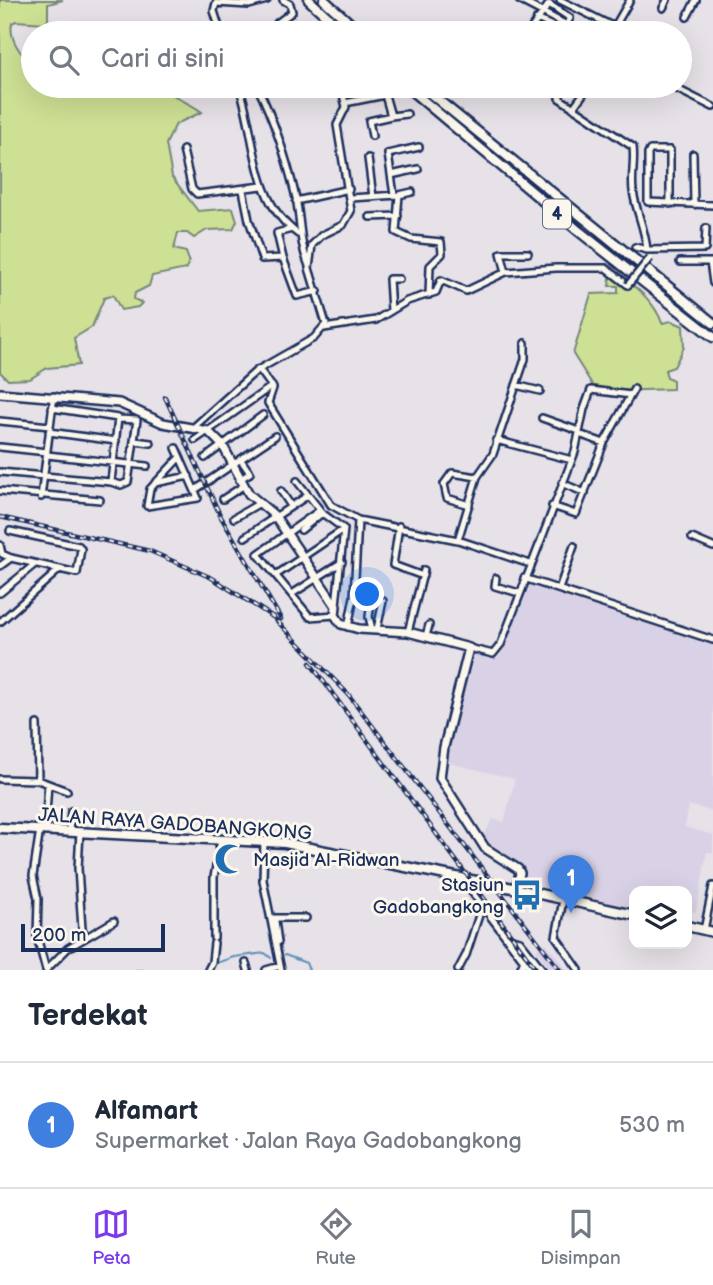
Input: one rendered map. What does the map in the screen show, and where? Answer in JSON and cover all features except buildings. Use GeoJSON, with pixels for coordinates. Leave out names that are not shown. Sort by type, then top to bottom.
{"type":"FeatureCollection","features":[{"type":"Feature","properties":{"kind":"highway"},"geometry":{"type":"LineString","coordinates":[[309,0],[332,21]]}},
{"type":"Feature","properties":{"kind":"highway"},"geometry":{"type":"LineString","coordinates":[[324,0],[348,21]]}},
{"type":"Feature","properties":{"kind":"highway","name":"4"},"geometry":{"type":"LineString","coordinates":[[420,98],[580,232],[713,337]]}},
{"type":"Feature","properties":{"kind":"highway","name":"4"},"geometry":{"type":"LineString","coordinates":[[436,98],[713,323]]}},
{"type":"Feature","properties":{"kind":"highway","name":"JALAN RAYA GADOBANGKONG"},"geometry":{"type":"LineString","coordinates":[[0,828],[221,840],[264,846],[299,846],[629,914]]}},
{"type":"Feature","properties":{"kind":"main road"},"geometry":{"type":"LineString","coordinates":[[0,393],[119,403],[163,423],[181,428],[195,426],[208,431],[223,446],[241,483],[258,504],[275,516],[290,536],[336,606],[335,615],[341,624],[348,627],[408,632],[470,648],[444,747],[440,778],[485,848],[518,869],[520,873],[514,889]]}},
{"type":"Feature","properties":{"kind":"street"},"geometry":{"type":"LineString","coordinates":[[217,21],[214,11],[216,3],[242,5],[267,0]]}},
{"type":"Feature","properties":{"kind":"street"},"geometry":{"type":"LineString","coordinates":[[280,21],[292,14],[290,2],[283,0]]}},
{"type":"Feature","properties":{"kind":"street"},"geometry":{"type":"LineString","coordinates":[[519,0],[560,21]]}},
{"type":"Feature","properties":{"kind":"street"},"geometry":{"type":"LineString","coordinates":[[560,0],[597,21]]}},
{"type":"Feature","properties":{"kind":"street"},"geometry":{"type":"LineString","coordinates":[[618,21],[630,0]]}},
{"type":"Feature","properties":{"kind":"street"},"geometry":{"type":"LineString","coordinates":[[663,8],[667,0]]}},
{"type":"Feature","properties":{"kind":"street"},"geometry":{"type":"LineString","coordinates":[[687,17],[696,0]]}},
{"type":"Feature","properties":{"kind":"street"},"geometry":{"type":"LineString","coordinates":[[541,21],[537,19],[542,11],[547,4],[552,4],[570,16],[568,21]]}},
{"type":"Feature","properties":{"kind":"street"},"geometry":{"type":"LineString","coordinates":[[692,96],[713,107]]}},
{"type":"Feature","properties":{"kind":"street"},"geometry":{"type":"LineString","coordinates":[[243,98],[261,186],[298,234]]}},
{"type":"Feature","properties":{"kind":"street"},"geometry":{"type":"LineString","coordinates":[[195,426],[259,369],[314,338],[324,328],[326,319],[298,234],[296,201],[264,98]]}},
{"type":"Feature","properties":{"kind":"street"},"geometry":{"type":"LineString","coordinates":[[309,268],[312,245],[347,221],[351,211],[337,125],[346,108],[344,98]]}},
{"type":"Feature","properties":{"kind":"street"},"geometry":{"type":"LineString","coordinates":[[345,103],[370,98]]}},
{"type":"Feature","properties":{"kind":"street"},"geometry":{"type":"LineString","coordinates":[[386,98],[391,116]]}},
{"type":"Feature","properties":{"kind":"street"},"geometry":{"type":"LineString","coordinates":[[559,98],[633,146],[633,190],[636,212],[644,227],[647,250]]}},
{"type":"Feature","properties":{"kind":"street"},"geometry":{"type":"LineString","coordinates":[[573,108],[580,98]]}},
{"type":"Feature","properties":{"kind":"street"},"geometry":{"type":"LineString","coordinates":[[372,135],[371,120],[407,114]]}},
{"type":"Feature","properties":{"kind":"street"},"geometry":{"type":"LineString","coordinates":[[419,147],[388,154],[397,195],[396,230],[399,234],[442,244],[442,254],[431,263],[429,295]]}},
{"type":"Feature","properties":{"kind":"street"},"geometry":{"type":"LineString","coordinates":[[183,150],[194,193],[208,195],[261,186]]}},
{"type":"Feature","properties":{"kind":"street"},"geometry":{"type":"LineString","coordinates":[[670,204],[670,150],[650,150],[647,200],[670,204],[713,205]]}},
{"type":"Feature","properties":{"kind":"street"},"geometry":{"type":"LineString","coordinates":[[693,154],[694,205]]}},
{"type":"Feature","properties":{"kind":"street"},"geometry":{"type":"LineString","coordinates":[[368,158],[373,197]]}},
{"type":"Feature","properties":{"kind":"street"},"geometry":{"type":"LineString","coordinates":[[391,175],[418,169]]}},
{"type":"Feature","properties":{"kind":"street"},"geometry":{"type":"LineString","coordinates":[[296,201],[349,189]]}},
{"type":"Feature","properties":{"kind":"street"},"geometry":{"type":"LineString","coordinates":[[243,190],[248,220],[262,259],[284,258]]}},
{"type":"Feature","properties":{"kind":"street"},"geometry":{"type":"LineString","coordinates":[[350,198],[412,192]]}},
{"type":"Feature","properties":{"kind":"street"},"geometry":{"type":"LineString","coordinates":[[370,218],[398,216]]}},
{"type":"Feature","properties":{"kind":"street"},"geometry":{"type":"LineString","coordinates":[[324,328],[376,320],[407,301],[439,290],[441,280],[469,291],[506,272],[606,268],[628,285],[650,258],[635,246],[647,250],[705,249],[706,228]]}},
{"type":"Feature","properties":{"kind":"street"},"geometry":{"type":"LineString","coordinates":[[292,229],[277,233],[297,296],[318,291]]}},
{"type":"Feature","properties":{"kind":"street"},"geometry":{"type":"LineString","coordinates":[[506,272],[501,253],[528,253]]}},
{"type":"Feature","properties":{"kind":"street"},"geometry":{"type":"LineString","coordinates":[[680,262],[711,262],[713,284]]}},
{"type":"Feature","properties":{"kind":"street"},"geometry":{"type":"LineString","coordinates":[[391,311],[389,279],[399,279]]}},
{"type":"Feature","properties":{"kind":"street"},"geometry":{"type":"LineString","coordinates":[[458,540],[477,477],[490,459],[516,385],[525,357],[525,343]]}},
{"type":"Feature","properties":{"kind":"street"},"geometry":{"type":"LineString","coordinates":[[259,369],[272,386]]}},
{"type":"Feature","properties":{"kind":"street"},"geometry":{"type":"LineString","coordinates":[[516,385],[540,391]]}},
{"type":"Feature","properties":{"kind":"street"},"geometry":{"type":"LineString","coordinates":[[195,440],[272,386]]}},
{"type":"Feature","properties":{"kind":"street"},"geometry":{"type":"LineString","coordinates":[[272,386],[268,403],[305,467],[331,505],[358,520],[399,526],[458,540],[530,564]]}},
{"type":"Feature","properties":{"kind":"street"},"geometry":{"type":"LineString","coordinates":[[470,648],[491,654],[497,652],[552,506],[572,460],[591,390],[632,392],[604,443],[574,515],[552,506]]}},
{"type":"Feature","properties":{"kind":"street"},"geometry":{"type":"LineString","coordinates":[[41,497],[54,396]]}},
{"type":"Feature","properties":{"kind":"street"},"geometry":{"type":"LineString","coordinates":[[0,472],[121,485],[128,482],[137,420],[52,408]]}},
{"type":"Feature","properties":{"kind":"street"},"geometry":{"type":"LineString","coordinates":[[205,457],[263,415]]}},
{"type":"Feature","properties":{"kind":"street"},"geometry":{"type":"LineString","coordinates":[[542,418],[604,443]]}},
{"type":"Feature","properties":{"kind":"street"},"geometry":{"type":"LineString","coordinates":[[111,482],[118,419]]}},
{"type":"Feature","properties":{"kind":"street"},"geometry":{"type":"LineString","coordinates":[[0,421],[117,441]]}},
{"type":"Feature","properties":{"kind":"street"},"geometry":{"type":"LineString","coordinates":[[195,490],[275,436]]}},
{"type":"Feature","properties":{"kind":"street"},"geometry":{"type":"LineString","coordinates":[[496,440],[572,460]]}},
{"type":"Feature","properties":{"kind":"street"},"geometry":{"type":"LineString","coordinates":[[135,441],[151,443]]}},
{"type":"Feature","properties":{"kind":"street"},"geometry":{"type":"LineString","coordinates":[[0,447],[147,466]]}},
{"type":"Feature","properties":{"kind":"street"},"geometry":{"type":"LineString","coordinates":[[176,448],[189,476],[198,498],[149,507],[146,497],[155,483],[180,457]]}},
{"type":"Feature","properties":{"kind":"street"},"geometry":{"type":"LineString","coordinates":[[223,499],[250,473],[241,460]]}},
{"type":"Feature","properties":{"kind":"street"},"geometry":{"type":"LineString","coordinates":[[469,505],[447,498],[444,484],[452,473],[477,477]]}},
{"type":"Feature","properties":{"kind":"street"},"geometry":{"type":"LineString","coordinates":[[155,483],[189,476]]}},
{"type":"Feature","properties":{"kind":"street"},"geometry":{"type":"LineString","coordinates":[[290,536],[323,508],[307,496],[297,481]]}},
{"type":"Feature","properties":{"kind":"street"},"geometry":{"type":"LineString","coordinates":[[562,483],[584,493]]}},
{"type":"Feature","properties":{"kind":"street"},"geometry":{"type":"LineString","coordinates":[[0,491],[41,497],[100,500]]}},
{"type":"Feature","properties":{"kind":"street"},"geometry":{"type":"LineString","coordinates":[[281,491],[291,506]]}},
{"type":"Feature","properties":{"kind":"street"},"geometry":{"type":"LineString","coordinates":[[245,537],[307,496]]}},
{"type":"Feature","properties":{"kind":"street"},"geometry":{"type":"LineString","coordinates":[[234,518],[258,504]]}},
{"type":"Feature","properties":{"kind":"street"},"geometry":{"type":"LineString","coordinates":[[335,615],[310,617],[258,554],[290,536],[322,513],[344,529]]}},
{"type":"Feature","properties":{"kind":"street"},"geometry":{"type":"LineString","coordinates":[[348,627],[354,597],[358,520]]}},
{"type":"Feature","properties":{"kind":"street"},"geometry":{"type":"LineString","coordinates":[[399,526],[394,565],[423,573],[408,632]]}},
{"type":"Feature","properties":{"kind":"street"},"geometry":{"type":"LineString","coordinates":[[276,575],[344,529]]}},
{"type":"Feature","properties":{"kind":"street"},"geometry":{"type":"LineString","coordinates":[[336,606],[344,529]]}},
{"type":"Feature","properties":{"kind":"street"},"geometry":{"type":"LineString","coordinates":[[0,545],[2,554],[11,558],[77,573],[81,549],[79,546],[10,531]]}},
{"type":"Feature","properties":{"kind":"street"},"geometry":{"type":"LineString","coordinates":[[692,538],[713,547]]}},
{"type":"Feature","properties":{"kind":"street"},"geometry":{"type":"LineString","coordinates":[[559,589],[574,546]]}},
{"type":"Feature","properties":{"kind":"street"},"geometry":{"type":"LineString","coordinates":[[0,566],[11,558]]}},
{"type":"Feature","properties":{"kind":"street"},"geometry":{"type":"LineString","coordinates":[[292,594],[342,562]]}},
{"type":"Feature","properties":{"kind":"street"},"geometry":{"type":"LineString","coordinates":[[0,593],[35,564]]}},
{"type":"Feature","properties":{"kind":"street"},"geometry":{"type":"LineString","coordinates":[[0,622],[60,569]]}},
{"type":"Feature","properties":{"kind":"street"},"geometry":{"type":"LineString","coordinates":[[496,578],[494,585],[519,593]]}},
{"type":"Feature","properties":{"kind":"street"},"geometry":{"type":"LineString","coordinates":[[524,579],[713,640]]}},
{"type":"Feature","properties":{"kind":"street"},"geometry":{"type":"LineString","coordinates":[[372,601],[369,617],[374,629]]}},
{"type":"Feature","properties":{"kind":"street"},"geometry":{"type":"LineString","coordinates":[[374,629],[383,601]]}},
{"type":"Feature","properties":{"kind":"street"},"geometry":{"type":"LineString","coordinates":[[426,636],[429,625]]}},
{"type":"Feature","properties":{"kind":"street"},"geometry":{"type":"LineString","coordinates":[[37,724],[38,780]]}},
{"type":"Feature","properties":{"kind":"street"},"geometry":{"type":"LineString","coordinates":[[0,779],[38,780],[67,791]]}},
{"type":"Feature","properties":{"kind":"street"},"geometry":{"type":"LineString","coordinates":[[47,970],[37,937],[38,899],[33,876],[43,829],[48,784]]}},
{"type":"Feature","properties":{"kind":"street"},"geometry":{"type":"LineString","coordinates":[[69,831],[71,811]]}},
{"type":"Feature","properties":{"kind":"street"},"geometry":{"type":"LineString","coordinates":[[80,832],[78,867],[82,929],[86,937]]}},
{"type":"Feature","properties":{"kind":"street"},"geometry":{"type":"LineString","coordinates":[[210,966],[214,941],[214,877],[221,840]]}},
{"type":"Feature","properties":{"kind":"street"},"geometry":{"type":"LineString","coordinates":[[264,846],[266,880],[280,968]]}},
{"type":"Feature","properties":{"kind":"street"},"geometry":{"type":"LineString","coordinates":[[264,846],[263,880],[280,968]]}},
{"type":"Feature","properties":{"kind":"street"},"geometry":{"type":"LineString","coordinates":[[461,878],[531,970]]}},
{"type":"Feature","properties":{"kind":"street"},"geometry":{"type":"LineString","coordinates":[[708,931],[713,886]]}},
{"type":"Feature","properties":{"kind":"street"},"geometry":{"type":"LineString","coordinates":[[563,900],[556,937],[579,970]]}},
{"type":"Feature","properties":{"kind":"street"},"geometry":{"type":"LineString","coordinates":[[458,970],[466,955],[482,906]]}},
{"type":"Feature","properties":{"kind":"street"},"geometry":{"type":"LineString","coordinates":[[274,918],[306,918]]}},
{"type":"Feature","properties":{"kind":"street"},"geometry":{"type":"LineString","coordinates":[[47,970],[62,952],[114,921]]}},
{"type":"Feature","properties":{"kind":"street"},"geometry":{"type":"LineString","coordinates":[[506,937],[520,941],[543,970]]}},
{"type":"Feature","properties":{"kind":"street"},"geometry":{"type":"LineString","coordinates":[[520,970],[528,950]]}},
{"type":"Feature","properties":{"kind":"street"},"geometry":{"type":"LineString","coordinates":[[266,970],[280,968]]}},
{"type":"Feature","properties":{"kind":"shaded area"},"geometry":{"type":"Polygon","coordinates":[[[529,582],[713,644],[713,806],[711,811],[689,805],[685,827],[713,835],[713,852],[707,852],[696,912],[692,912],[692,886],[629,886],[629,908],[520,883],[523,872],[488,849],[482,838],[493,819],[504,822],[515,779],[445,762],[473,652],[499,657],[523,586],[529,582]]]}},
{"type":"Feature","properties":{"kind":"shaded area"},"geometry":{"type":"Polygon","coordinates":[[[546,943],[567,970],[551,970],[536,950],[546,943]]]}},
{"type":"Feature","properties":{"kind":"green space"},"geometry":{"type":"Polygon","coordinates":[[[0,0],[63,0],[48,4],[47,21],[12,23],[12,35],[21,52],[21,98],[179,98],[202,112],[176,124],[166,144],[172,177],[198,211],[233,208],[237,221],[233,229],[207,230],[194,238],[187,233],[178,233],[174,249],[186,252],[189,261],[186,269],[152,276],[149,286],[135,293],[134,299],[142,303],[138,307],[121,310],[113,295],[104,298],[92,327],[74,338],[79,365],[47,368],[30,379],[8,380],[0,372],[0,0]]]}},
{"type":"Feature","properties":{"kind":"green space"},"geometry":{"type":"Polygon","coordinates":[[[616,277],[644,295],[662,323],[672,321],[683,326],[684,347],[674,367],[665,370],[667,377],[673,380],[673,389],[613,391],[593,386],[573,354],[591,294],[618,293],[618,286],[609,286],[610,278],[616,277]]]}},
{"type":"Feature","properties":{"kind":"waterway"},"geometry":{"type":"LineString","coordinates":[[213,964],[234,957],[265,953],[271,958]]}},
{"type":"Feature","properties":{"kind":"waterway"},"geometry":{"type":"LineString","coordinates":[[285,955],[306,963],[309,970]]}},
{"type":"Feature","properties":{"kind":"waterway"},"geometry":{"type":"LineString","coordinates":[[136,970],[143,970]]}},
{"type":"Feature","properties":{"kind":"railway"},"geometry":{"type":"LineString","coordinates":[[165,397],[221,517],[281,619]]}},
{"type":"Feature","properties":{"kind":"railway"},"geometry":{"type":"LineString","coordinates":[[0,517],[150,551],[212,578],[273,617],[348,694],[560,970]]}},
{"type":"Feature","properties":{"kind":"railway"},"geometry":{"type":"LineString","coordinates":[[310,663],[537,970]]}},
{"type":"Feature","properties":{"kind":"place","name":"Masjid Al-Ridwan"},"geometry":{"type":"Point","coordinates":[230,859]}},
{"type":"Feature","properties":{"kind":"place","name":"Stasiun Gadobangkong"},"geometry":{"type":"Point","coordinates":[527,895]}},
{"type":"Feature","properties":{"kind":"place","name":"Alfamart"},"geometry":{"type":"Point","coordinates":[571,913]}}]}
